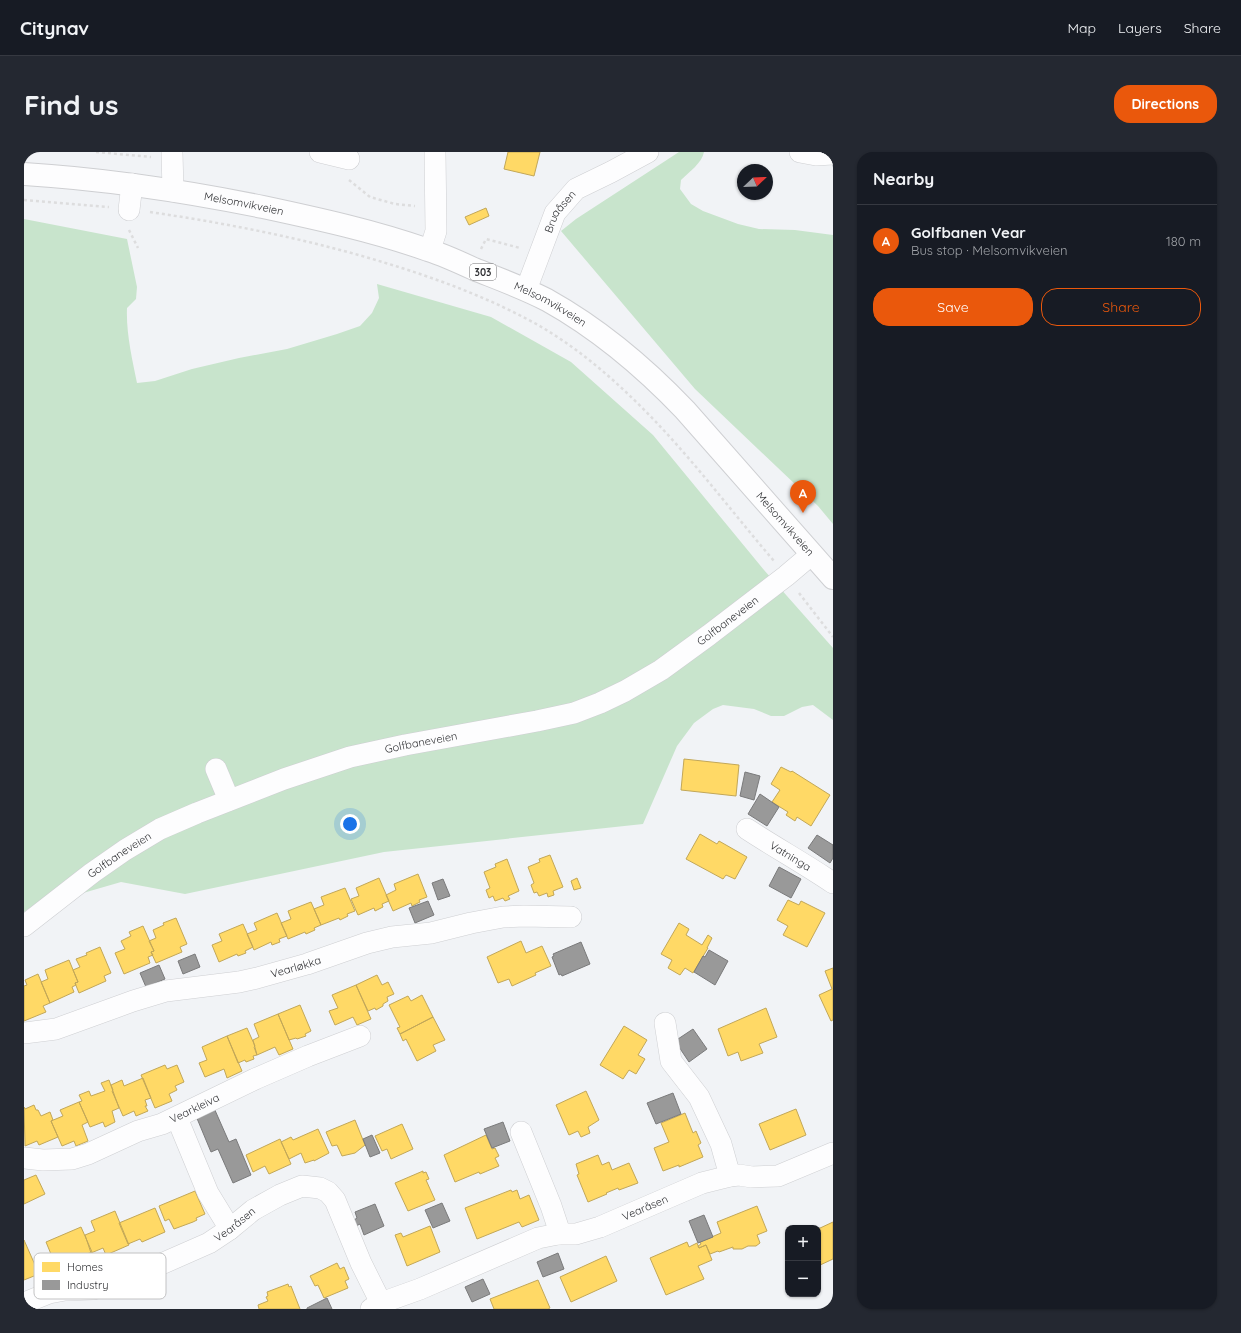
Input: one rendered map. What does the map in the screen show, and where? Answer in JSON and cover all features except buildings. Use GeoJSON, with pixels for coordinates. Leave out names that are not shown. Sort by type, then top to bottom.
{"type":"FeatureCollection","features":[{"type":"Feature","properties":{"kind":"main road","name":"Melsomvikveien"},"geometry":{"type":"LineString","coordinates":[[24,174],[132,184],[233,201],[296,214],[350,227],[430,250],[548,300],[606,338],[661,384],[686,410],[833,578]]}},
{"type":"Feature","properties":{"kind":"street"},"geometry":{"type":"LineString","coordinates":[[320,152],[349,159]]}},
{"type":"Feature","properties":{"kind":"street"},"geometry":{"type":"LineString","coordinates":[[430,250],[436,231],[435,152]]}},
{"type":"Feature","properties":{"kind":"street","name":"Bruaåsen"},"geometry":{"type":"LineString","coordinates":[[526,290],[555,213],[576,189],[648,152]]}},
{"type":"Feature","properties":{"kind":"street"},"geometry":{"type":"LineString","coordinates":[[800,152],[816,155],[833,154]]}},
{"type":"Feature","properties":{"kind":"street"},"geometry":{"type":"LineString","coordinates":[[172,156],[173,191]]}},
{"type":"Feature","properties":{"kind":"street"},"geometry":{"type":"LineString","coordinates":[[129,210],[132,184]]}},
{"type":"Feature","properties":{"kind":"street","name":"Golfbaneveien"},"geometry":{"type":"LineString","coordinates":[[24,926],[87,877],[125,850],[160,829],[229,800],[284,779],[350,757],[405,745],[537,721],[574,712],[626,692],[661,670],[709,635],[786,576],[812,554]]}},
{"type":"Feature","properties":{"kind":"street"},"geometry":{"type":"LineString","coordinates":[[216,768],[229,800]]}},
{"type":"Feature","properties":{"kind":"street","name":"Vatninga"},"geometry":{"type":"LineString","coordinates":[[747,829],[806,864],[833,883]]}},
{"type":"Feature","properties":{"kind":"street","name":"Vearløkka"},"geometry":{"type":"LineString","coordinates":[[24,1033],[56,1029],[132,1001],[166,991],[239,982],[257,978],[307,964],[385,938],[431,933],[503,917],[571,917]]}},
{"type":"Feature","properties":{"kind":"street"},"geometry":{"type":"LineString","coordinates":[[665,1023],[671,1061],[699,1097],[721,1144],[730,1176]]}},
{"type":"Feature","properties":{"kind":"street","name":"Vearkleiva"},"geometry":{"type":"LineString","coordinates":[[24,1158],[43,1160],[72,1159],[88,1154],[138,1131],[177,1118],[254,1079],[288,1064],[360,1036]]}},
{"type":"Feature","properties":{"kind":"street"},"geometry":{"type":"LineString","coordinates":[[177,1118],[208,1193],[230,1229]]}},
{"type":"Feature","properties":{"kind":"street"},"geometry":{"type":"LineString","coordinates":[[521,1132],[551,1206],[558,1227],[558,1234]]}},
{"type":"Feature","properties":{"kind":"street","name":"Vearåsen"},"geometry":{"type":"LineString","coordinates":[[166,1261],[208,1243],[230,1229],[253,1210],[280,1194],[302,1186],[320,1188],[328,1192],[335,1200],[361,1263],[376,1306],[420,1289],[538,1238],[558,1234],[576,1234],[600,1227],[702,1183],[739,1175],[752,1177],[778,1176],[833,1153]]}},
{"type":"Feature","properties":{"kind":"street","name":"Vearåsen"},"geometry":{"type":"LineString","coordinates":[[24,1303],[35,1299]]}},
{"type":"Feature","properties":{"kind":"path"},"geometry":{"type":"LineString","coordinates":[[96,152],[172,156]]}},
{"type":"Feature","properties":{"kind":"path"},"geometry":{"type":"LineString","coordinates":[[349,159],[349,179],[370,197],[395,204],[436,206]]}},
{"type":"Feature","properties":{"kind":"path"},"geometry":{"type":"LineString","coordinates":[[24,200],[129,210],[213,222],[290,237],[338,249],[436,279],[510,311],[539,326],[599,368],[655,420],[691,461],[786,576],[833,637]]}},
{"type":"Feature","properties":{"kind":"path"},"geometry":{"type":"LineString","coordinates":[[481,251],[486,239],[539,254]]}},
{"type":"Feature","properties":{"kind":"green space"},"geometry":{"type":"Polygon","coordinates":[[[679,152],[704,152],[698,164],[681,180],[680,189],[691,204],[703,211],[738,224],[759,229],[795,230],[833,235],[833,524],[818,506],[695,389],[561,231],[576,219],[679,152]]]}},
{"type":"Feature","properties":{"kind":"green space"},"geometry":{"type":"Polygon","coordinates":[[[24,219],[127,239],[137,287],[136,299],[127,308],[127,327],[137,383],[155,381],[192,369],[287,349],[360,326],[372,313],[379,298],[377,284],[491,317],[571,362],[653,435],[764,570],[833,648],[833,720],[813,705],[802,707],[784,716],[771,716],[754,709],[723,705],[713,709],[694,723],[677,746],[643,824],[384,852],[185,894],[121,882],[28,909],[24,912],[24,219]]]}},
{"type":"Feature","properties":{"kind":"place","name":"Golfbanen Vear"},"geometry":{"type":"Point","coordinates":[803,513]}}]}
